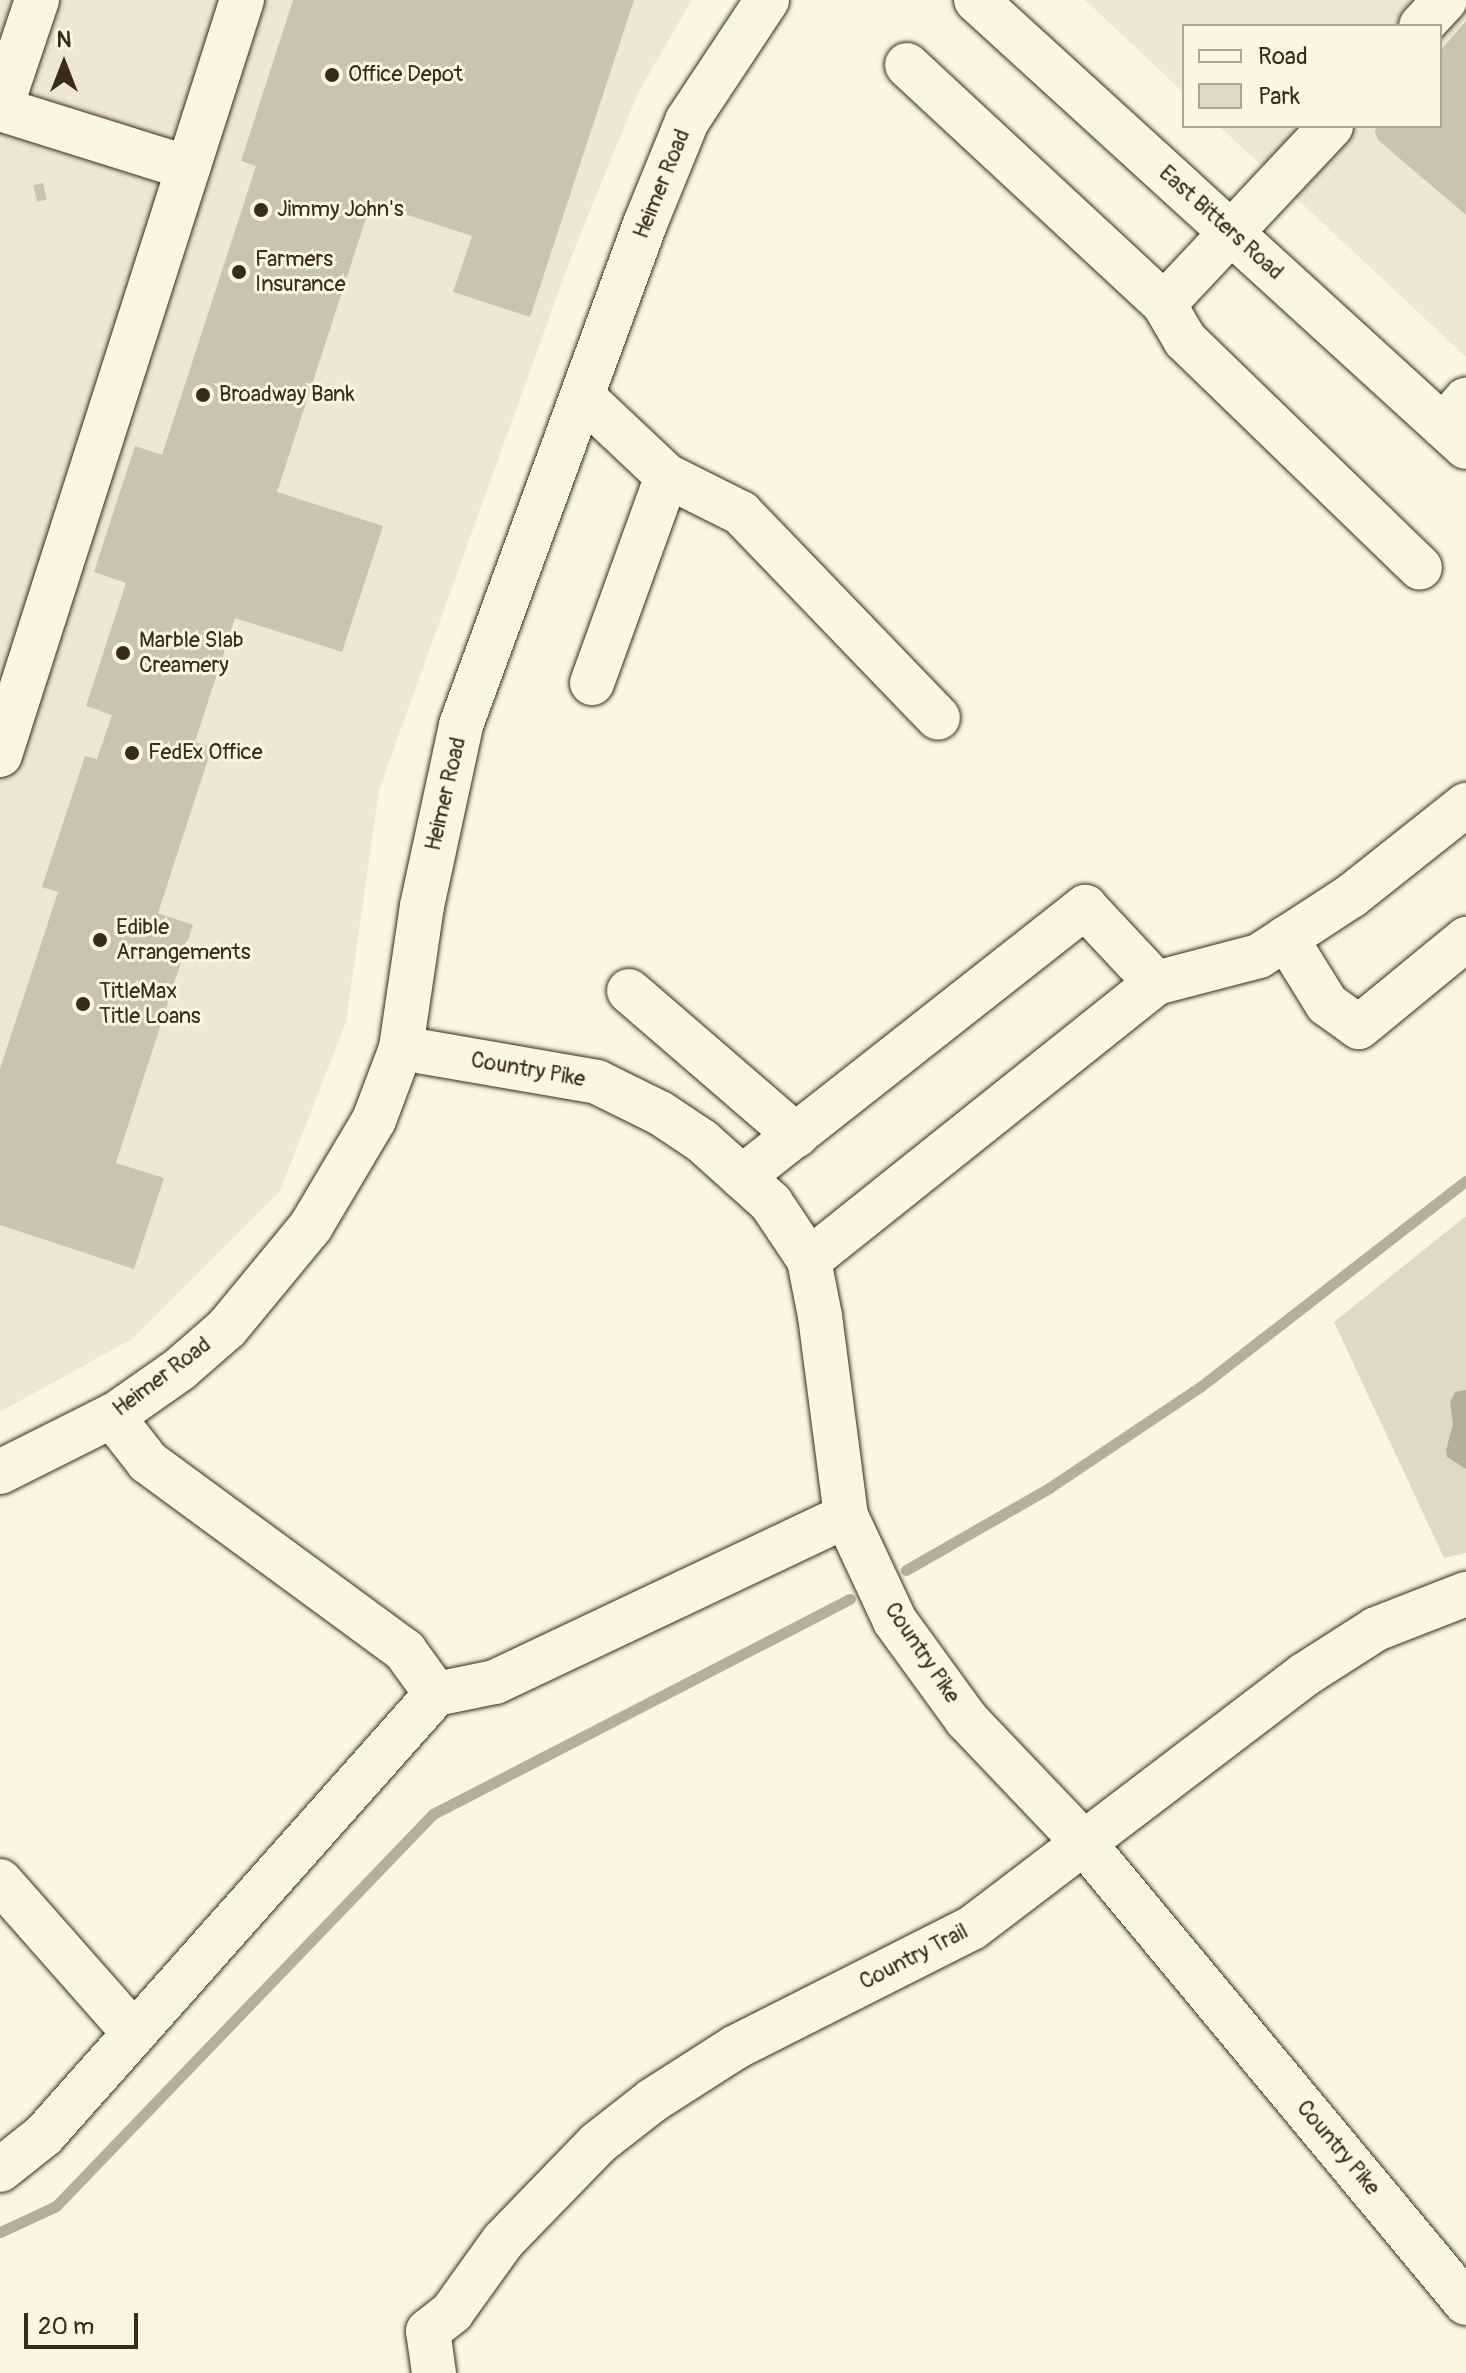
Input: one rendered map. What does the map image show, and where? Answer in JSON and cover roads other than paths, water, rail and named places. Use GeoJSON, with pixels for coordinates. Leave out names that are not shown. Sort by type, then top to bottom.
{"type":"FeatureCollection","features":[{"type":"Feature","properties":{"kind":"street"},"geometry":{"type":"LineString","coordinates":[[37,0],[0,109],[188,168]]}},
{"type":"Feature","properties":{"kind":"street"},"geometry":{"type":"LineString","coordinates":[[0,755],[242,0]]}},
{"type":"Feature","properties":{"kind":"street","name":"Heimer Road"},"geometry":{"type":"LineString","coordinates":[[0,1472],[112,1416],[180,1369],[227,1328],[287,1257],[348,1169],[374,1120],[401,1048],[422,906],[461,725],[687,121],[767,0]]}},
{"type":"Feature","properties":{"kind":"street","name":"East Bitters Road"},"geometry":{"type":"LineString","coordinates":[[976,0],[1233,234],[1458,424]]}},
{"type":"Feature","properties":{"kind":"street"},"geometry":{"type":"LineString","coordinates":[[1423,24],[1445,0]]}},
{"type":"Feature","properties":{"kind":"street"},"geometry":{"type":"LineString","coordinates":[[907,65],[1164,304],[1185,340],[1420,568]]}},
{"type":"Feature","properties":{"kind":"street"},"geometry":{"type":"LineString","coordinates":[[1164,304],[1233,234],[1329,128]]}},
{"type":"Feature","properties":{"kind":"street"},"geometry":{"type":"LineString","coordinates":[[582,396],[667,476],[741,513],[938,718]]}},
{"type":"Feature","properties":{"kind":"street"},"geometry":{"type":"LineString","coordinates":[[592,683],[667,476]]}},
{"type":"Feature","properties":{"kind":"street"},"geometry":{"type":"LineString","coordinates":[[809,1260],[1156,983],[1259,956],[1351,896],[1466,805]]}},
{"type":"Feature","properties":{"kind":"street"},"geometry":{"type":"LineString","coordinates":[[742,1177],[1085,907],[1156,983]]}},
{"type":"Feature","properties":{"kind":"street"},"geometry":{"type":"LineString","coordinates":[[1286,938],[1327,1004],[1359,1027],[1466,939]]}},
{"type":"Feature","properties":{"kind":"street"},"geometry":{"type":"LineString","coordinates":[[629,991],[796,1135]]}},
{"type":"Feature","properties":{"kind":"street","name":"Country Pike"},"geometry":{"type":"LineString","coordinates":[[401,1048],[597,1082],[660,1113],[702,1141],[771,1203],[809,1260],[820,1316],[846,1516],[895,1621],[967,1720],[1084,1843],[1466,2303]]}},
{"type":"Feature","properties":{"kind":"street"},"geometry":{"type":"LineString","coordinates":[[112,1416],[148,1462],[405,1651],[436,1694]]}},
{"type":"Feature","properties":{"kind":"street"},"geometry":{"type":"LineString","coordinates":[[0,2170],[44,2135],[436,1694],[495,1682],[846,1516]]}},
{"type":"Feature","properties":{"kind":"street","name":"Country Trail"},"geometry":{"type":"LineString","coordinates":[[434,2373],[428,2331],[452,2312],[503,2241],[598,2143],[653,2100],[736,2047],[972,1928],[1304,1675],[1376,1629],[1466,1594]]}},
{"type":"Feature","properties":{"kind":"street"},"geometry":{"type":"LineString","coordinates":[[0,1881],[134,2033]]}},
{"type":"Feature","properties":{"kind":"waterway"},"geometry":{"type":"LineString","coordinates":[[906,1570],[1049,1488],[1200,1387],[1466,1181]]}},
{"type":"Feature","properties":{"kind":"waterway"},"geometry":{"type":"LineString","coordinates":[[0,2232],[56,2206],[433,1814],[850,1599]]}},
{"type":"Feature","properties":{"kind":"place","name":"Office Depot"},"geometry":{"type":"Point","coordinates":[332,75]}},
{"type":"Feature","properties":{"kind":"place","name":"Jimmy John's"},"geometry":{"type":"Point","coordinates":[261,210]}},
{"type":"Feature","properties":{"kind":"place","name":"Farmers Insurance"},"geometry":{"type":"Point","coordinates":[239,272]}},
{"type":"Feature","properties":{"kind":"place","name":"Broadway Bank"},"geometry":{"type":"Point","coordinates":[203,395]}},
{"type":"Feature","properties":{"kind":"place","name":"Marble Slab Creamery"},"geometry":{"type":"Point","coordinates":[123,653]}},
{"type":"Feature","properties":{"kind":"place","name":"FedEx Office"},"geometry":{"type":"Point","coordinates":[132,753]}},
{"type":"Feature","properties":{"kind":"place","name":"Edible Arrangements"},"geometry":{"type":"Point","coordinates":[100,940]}},
{"type":"Feature","properties":{"kind":"place","name":"TitleMax Title Loans"},"geometry":{"type":"Point","coordinates":[83,1004]}}]}
